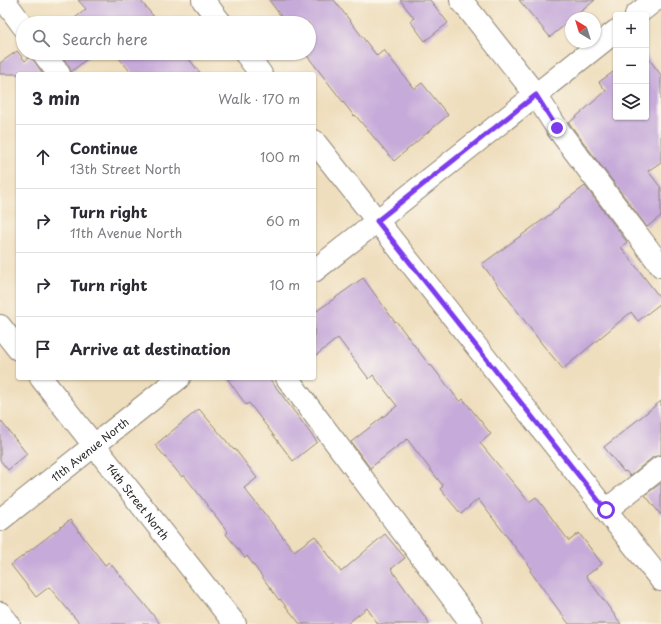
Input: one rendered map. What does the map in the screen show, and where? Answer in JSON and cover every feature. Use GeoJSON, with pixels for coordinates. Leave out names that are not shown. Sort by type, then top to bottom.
{"type":"FeatureCollection","features":[{"type":"Feature","properties":{"kind":"street"},"geometry":{"type":"LineString","coordinates":[[4,0],[16,16]]}},
{"type":"Feature","properties":{"kind":"street"},"geometry":{"type":"LineString","coordinates":[[203,0],[216,16]]}},
{"type":"Feature","properties":{"kind":"street"},"geometry":{"type":"LineString","coordinates":[[461,0],[536,95],[557,128],[661,266]]}},
{"type":"Feature","properties":{"kind":"street"},"geometry":{"type":"LineString","coordinates":[[640,12],[655,0]]}},
{"type":"Feature","properties":{"kind":"street"},"geometry":{"type":"LineString","coordinates":[[316,269],[613,33]]}},
{"type":"Feature","properties":{"kind":"street"},"geometry":{"type":"LineString","coordinates":[[48,60],[57,72]]}},
{"type":"Feature","properties":{"kind":"street"},"geometry":{"type":"LineString","coordinates":[[250,60],[259,72]]}},
{"type":"Feature","properties":{"kind":"street"},"geometry":{"type":"LineString","coordinates":[[316,144],[661,580]]}},
{"type":"Feature","properties":{"kind":"street"},"geometry":{"type":"LineString","coordinates":[[0,326],[16,346]]}},
{"type":"Feature","properties":{"kind":"street","name":"14th Street North"},"geometry":{"type":"LineString","coordinates":[[43,380],[235,624]]}},
{"type":"Feature","properties":{"kind":"street","name":"11th Avenue North"},"geometry":{"type":"LineString","coordinates":[[0,520],[176,380]]}},
{"type":"Feature","properties":{"kind":"street"},"geometry":{"type":"LineString","coordinates":[[289,380],[472,624]]}},
{"type":"Feature","properties":{"kind":"street"},"geometry":{"type":"LineString","coordinates":[[606,510],[661,467]]}},
{"type":"Feature","properties":{"kind":"street"},"geometry":{"type":"LineString","coordinates":[[0,613],[9,624]]}},
{"type":"Feature","properties":{"kind":"building"},"geometry":{"type":"Polygon","coordinates":[[[78,0],[140,0],[153,16],[78,16],[86,9],[78,0]]]}},
{"type":"Feature","properties":{"kind":"building"},"geometry":{"type":"Polygon","coordinates":[[[269,0],[334,0],[377,56],[384,50],[414,89],[422,83],[448,115],[394,161],[355,115],[354,116],[310,60],[316,60],[316,16],[281,16],[269,0]]]}},
{"type":"Feature","properties":{"kind":"building"},"geometry":{"type":"Polygon","coordinates":[[[400,0],[430,0],[448,23],[425,41],[410,21],[414,18],[400,0]]]}},
{"type":"Feature","properties":{"kind":"building"},"geometry":{"type":"Polygon","coordinates":[[[519,0],[595,0],[580,12],[565,12],[565,25],[550,37],[519,0]]]}},
{"type":"Feature","properties":{"kind":"building"},"geometry":{"type":"Polygon","coordinates":[[[16,52],[16,60],[34,60],[42,72],[16,72],[16,74],[0,74],[0,63],[16,52]]]}},
{"type":"Feature","properties":{"kind":"building"},"geometry":{"type":"Polygon","coordinates":[[[649,59],[661,75],[661,162],[648,171],[661,188],[661,216],[647,227],[569,123],[606,91],[599,82],[613,72],[613,120],[649,120],[649,59]]]}},
{"type":"Feature","properties":{"kind":"building"},"geometry":{"type":"Polygon","coordinates":[[[64,60],[86,60],[71,72],[64,60]]]}},
{"type":"Feature","properties":{"kind":"building"},"geometry":{"type":"Polygon","coordinates":[[[121,60],[190,60],[199,72],[130,72],[121,60]]]}},
{"type":"Feature","properties":{"kind":"building"},"geometry":{"type":"Polygon","coordinates":[[[585,186],[627,242],[621,247],[661,299],[661,303],[638,321],[631,312],[563,369],[542,344],[482,264],[559,208],[558,206],[585,186]]]}},
{"type":"Feature","properties":{"kind":"building"},"geometry":{"type":"Polygon","coordinates":[[[363,278],[430,366],[431,365],[460,402],[463,399],[491,434],[480,443],[529,502],[536,497],[569,541],[579,533],[602,564],[586,576],[621,624],[569,624],[530,571],[532,569],[478,499],[461,514],[440,489],[443,486],[407,439],[370,468],[351,442],[397,406],[373,375],[369,379],[338,338],[316,355],[316,312],[363,278]]]}},
{"type":"Feature","properties":{"kind":"building"},"geometry":{"type":"Polygon","coordinates":[[[228,380],[270,380],[317,442],[293,461],[249,403],[246,405],[228,380]]]}},
{"type":"Feature","properties":{"kind":"building"},"geometry":{"type":"Polygon","coordinates":[[[661,401],[661,455],[653,457],[630,476],[626,471],[624,472],[604,447],[661,401]]]}},
{"type":"Feature","properties":{"kind":"building"},"geometry":{"type":"Polygon","coordinates":[[[199,409],[234,450],[235,449],[257,478],[244,488],[294,551],[315,536],[341,572],[385,534],[405,558],[391,569],[430,624],[378,624],[367,608],[347,624],[300,624],[280,599],[279,600],[247,556],[245,558],[226,534],[228,532],[184,475],[182,477],[155,445],[199,409]]]}},
{"type":"Feature","properties":{"kind":"building"},"geometry":{"type":"Polygon","coordinates":[[[0,420],[27,454],[8,470],[0,460],[0,420]]]}},
{"type":"Feature","properties":{"kind":"building"},"geometry":{"type":"Polygon","coordinates":[[[661,483],[661,515],[645,495],[661,483]]]}},
{"type":"Feature","properties":{"kind":"building"},"geometry":{"type":"Polygon","coordinates":[[[70,520],[105,565],[109,562],[160,624],[80,624],[49,587],[36,597],[11,565],[70,520]]]}},
{"type":"Feature","properties":{"kind":"route"},"geometry":{"type":"LineString","coordinates":[[557,128],[536,95],[377,221],[606,510]]}}]}
